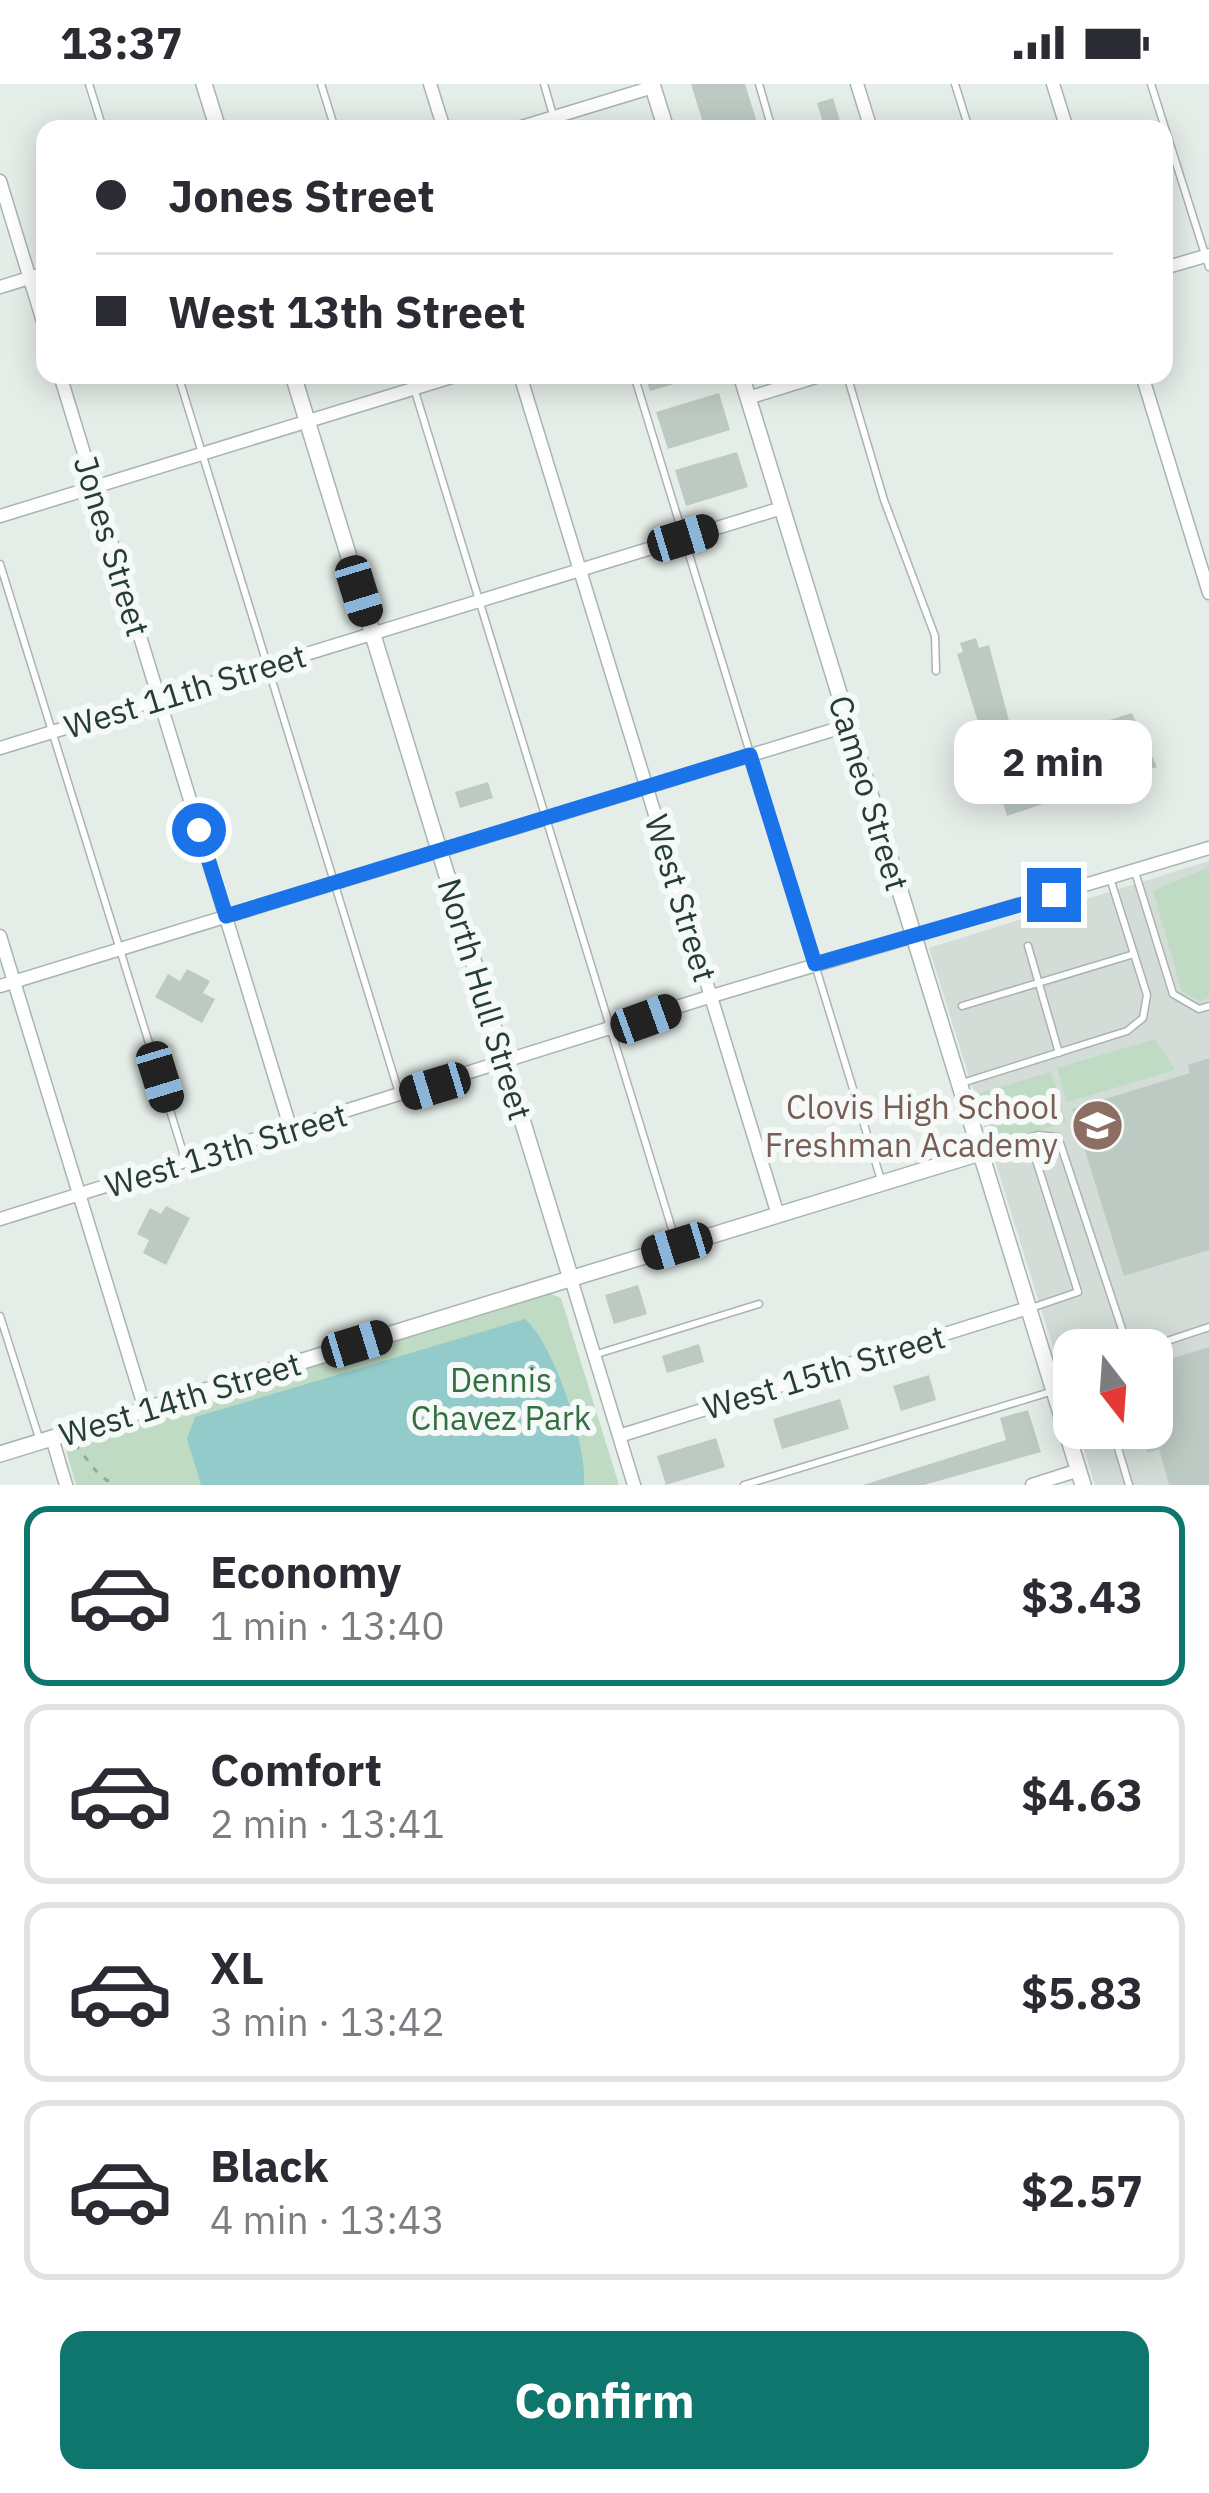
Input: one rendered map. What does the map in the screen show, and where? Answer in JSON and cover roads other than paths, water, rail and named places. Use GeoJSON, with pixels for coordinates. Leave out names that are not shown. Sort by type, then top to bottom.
{"type":"FeatureCollection","features":[{"type":"Feature","properties":{"kind":"street"},"geometry":{"type":"LineString","coordinates":[[204,84],[215,120]]}},
{"type":"Feature","properties":{"kind":"street"},"geometry":{"type":"LineString","coordinates":[[430,84],[441,120]]}},
{"type":"Feature","properties":{"kind":"street"},"geometry":{"type":"LineString","coordinates":[[856,84],[868,120]]}},
{"type":"Feature","properties":{"kind":"street"},"geometry":{"type":"LineString","coordinates":[[1053,84],[1064,120]]}},
{"type":"Feature","properties":{"kind":"street"},"geometry":{"type":"LineString","coordinates":[[563,120],[652,85],[663,120]]}},
{"type":"Feature","properties":{"kind":"street"},"geometry":{"type":"LineString","coordinates":[[0,182],[36,298]]}},
{"type":"Feature","properties":{"kind":"street"},"geometry":{"type":"LineString","coordinates":[[1173,266],[1208,259]]}},
{"type":"Feature","properties":{"kind":"street"},"geometry":{"type":"LineString","coordinates":[[0,287],[36,276]]}},
{"type":"Feature","properties":{"kind":"street","name":"Jones Street"},"geometry":{"type":"LineString","coordinates":[[62,384],[291,1130]]}},
{"type":"Feature","properties":{"kind":"street","name":"North Hull Street"},"geometry":{"type":"LineString","coordinates":[[296,384],[634,1485]]}},
{"type":"Feature","properties":{"kind":"street"},"geometry":{"type":"LineString","coordinates":[[0,516],[307,422],[407,384]]}},
{"type":"Feature","properties":{"kind":"street","name":"West Street"},"geometry":{"type":"LineString","coordinates":[[523,384],[778,1215]]}},
{"type":"Feature","properties":{"kind":"street","name":"Cameo Street"},"geometry":{"type":"LineString","coordinates":[[744,384],[1028,1308],[1053,1375]]}},
{"type":"Feature","properties":{"kind":"street"},"geometry":{"type":"LineString","coordinates":[[748,398],[793,384]]}},
{"type":"Feature","properties":{"kind":"street"},"geometry":{"type":"LineString","coordinates":[[1145,384],[1209,593]]}},
{"type":"Feature","properties":{"kind":"street","name":"West 11th Street"},"geometry":{"type":"LineString","coordinates":[[0,748],[782,508]]}},
{"type":"Feature","properties":{"kind":"street"},"geometry":{"type":"LineString","coordinates":[[7,984],[849,725]]}},
{"type":"Feature","properties":{"kind":"street","name":"West 13th Street"},"geometry":{"type":"LineString","coordinates":[[0,1220],[815,964],[914,939],[1209,848]]}},
{"type":"Feature","properties":{"kind":"street"},"geometry":{"type":"LineString","coordinates":[[0,936],[7,984],[80,1195],[145,1409]]}},
{"type":"Feature","properties":{"kind":"street","name":"West 14th Street"},"geometry":{"type":"LineString","coordinates":[[0,1454],[980,1153]]}},
{"type":"Feature","properties":{"kind":"street","name":"West 15th Street"},"geometry":{"type":"LineString","coordinates":[[619,1436],[1028,1308]]}},
{"type":"Feature","properties":{"kind":"street"},"geometry":{"type":"LineString","coordinates":[[46,1440],[66,1485]]}},
{"type":"Feature","properties":{"kind":"street"},"geometry":{"type":"LineString","coordinates":[[1032,1485],[1081,1478]]}},
{"type":"Feature","properties":{"kind":"lane"},"geometry":{"type":"LineString","coordinates":[[89,84],[100,120]]}},
{"type":"Feature","properties":{"kind":"lane"},"geometry":{"type":"LineString","coordinates":[[321,84],[332,120]]}},
{"type":"Feature","properties":{"kind":"lane"},"geometry":{"type":"LineString","coordinates":[[544,84],[554,120]]}},
{"type":"Feature","properties":{"kind":"lane"},"geometry":{"type":"LineString","coordinates":[[759,84],[769,120]]}},
{"type":"Feature","properties":{"kind":"lane"},"geometry":{"type":"LineString","coordinates":[[955,84],[966,120]]}},
{"type":"Feature","properties":{"kind":"lane"},"geometry":{"type":"LineString","coordinates":[[1151,84],[1163,120]]}},
{"type":"Feature","properties":{"kind":"lane"},"geometry":{"type":"LineString","coordinates":[[1173,152],[1208,259]]}},
{"type":"Feature","properties":{"kind":"lane"},"geometry":{"type":"LineString","coordinates":[[181,384],[400,1097]]}},
{"type":"Feature","properties":{"kind":"lane"},"geometry":{"type":"LineString","coordinates":[[413,384],[677,1246]]}},
{"type":"Feature","properties":{"kind":"lane"},"geometry":{"type":"LineString","coordinates":[[637,384],[882,1183]]}},
{"type":"Feature","properties":{"kind":"lane"},"geometry":{"type":"LineString","coordinates":[[850,384],[884,500],[935,636],[936,671]]}},
{"type":"Feature","properties":{"kind":"lane"},"geometry":{"type":"LineString","coordinates":[[0,563],[187,1162]]}},
{"type":"Feature","properties":{"kind":"lane"},"geometry":{"type":"LineString","coordinates":[[1135,872],[1173,994],[1199,1009],[1209,1006]]}},
{"type":"Feature","properties":{"kind":"lane"},"geometry":{"type":"LineString","coordinates":[[959,1084],[1127,1031],[1143,1018],[1148,995],[1110,878]]}},
{"type":"Feature","properties":{"kind":"lane"},"geometry":{"type":"LineString","coordinates":[[1028,946],[1059,1053]]}},
{"type":"Feature","properties":{"kind":"lane"},"geometry":{"type":"LineString","coordinates":[[962,1006],[1134,954]]}},
{"type":"Feature","properties":{"kind":"lane"},"geometry":{"type":"LineString","coordinates":[[980,1153],[1048,1133],[1061,1141],[1127,1344],[1143,1349],[1209,1327]]}},
{"type":"Feature","properties":{"kind":"lane"},"geometry":{"type":"LineString","coordinates":[[1028,1308],[1078,1292],[1029,1138]]}},
{"type":"Feature","properties":{"kind":"lane"},"geometry":{"type":"LineString","coordinates":[[594,1355],[759,1304]]}},
{"type":"Feature","properties":{"kind":"lane"},"geometry":{"type":"LineString","coordinates":[[0,1316],[46,1440]]}},
{"type":"Feature","properties":{"kind":"lane"},"geometry":{"type":"LineString","coordinates":[[744,1485],[1053,1398]]}},
{"type":"Feature","properties":{"kind":"lane"},"geometry":{"type":"LineString","coordinates":[[1118,1449],[1129,1485]]}},
{"type":"Feature","properties":{"kind":"water","name":"Dennis Chavez Park"},"geometry":{"type":"Polygon","coordinates":[[[525,1319],[547,1350],[566,1396],[580,1446],[584,1485],[201,1485],[187,1439],[195,1417],[525,1319]]]}},
{"type":"Feature","properties":{"kind":"place","name":"Clovis High School Freshman Academy"},"geometry":{"type":"Point","coordinates":[1097,1126]}}]}
